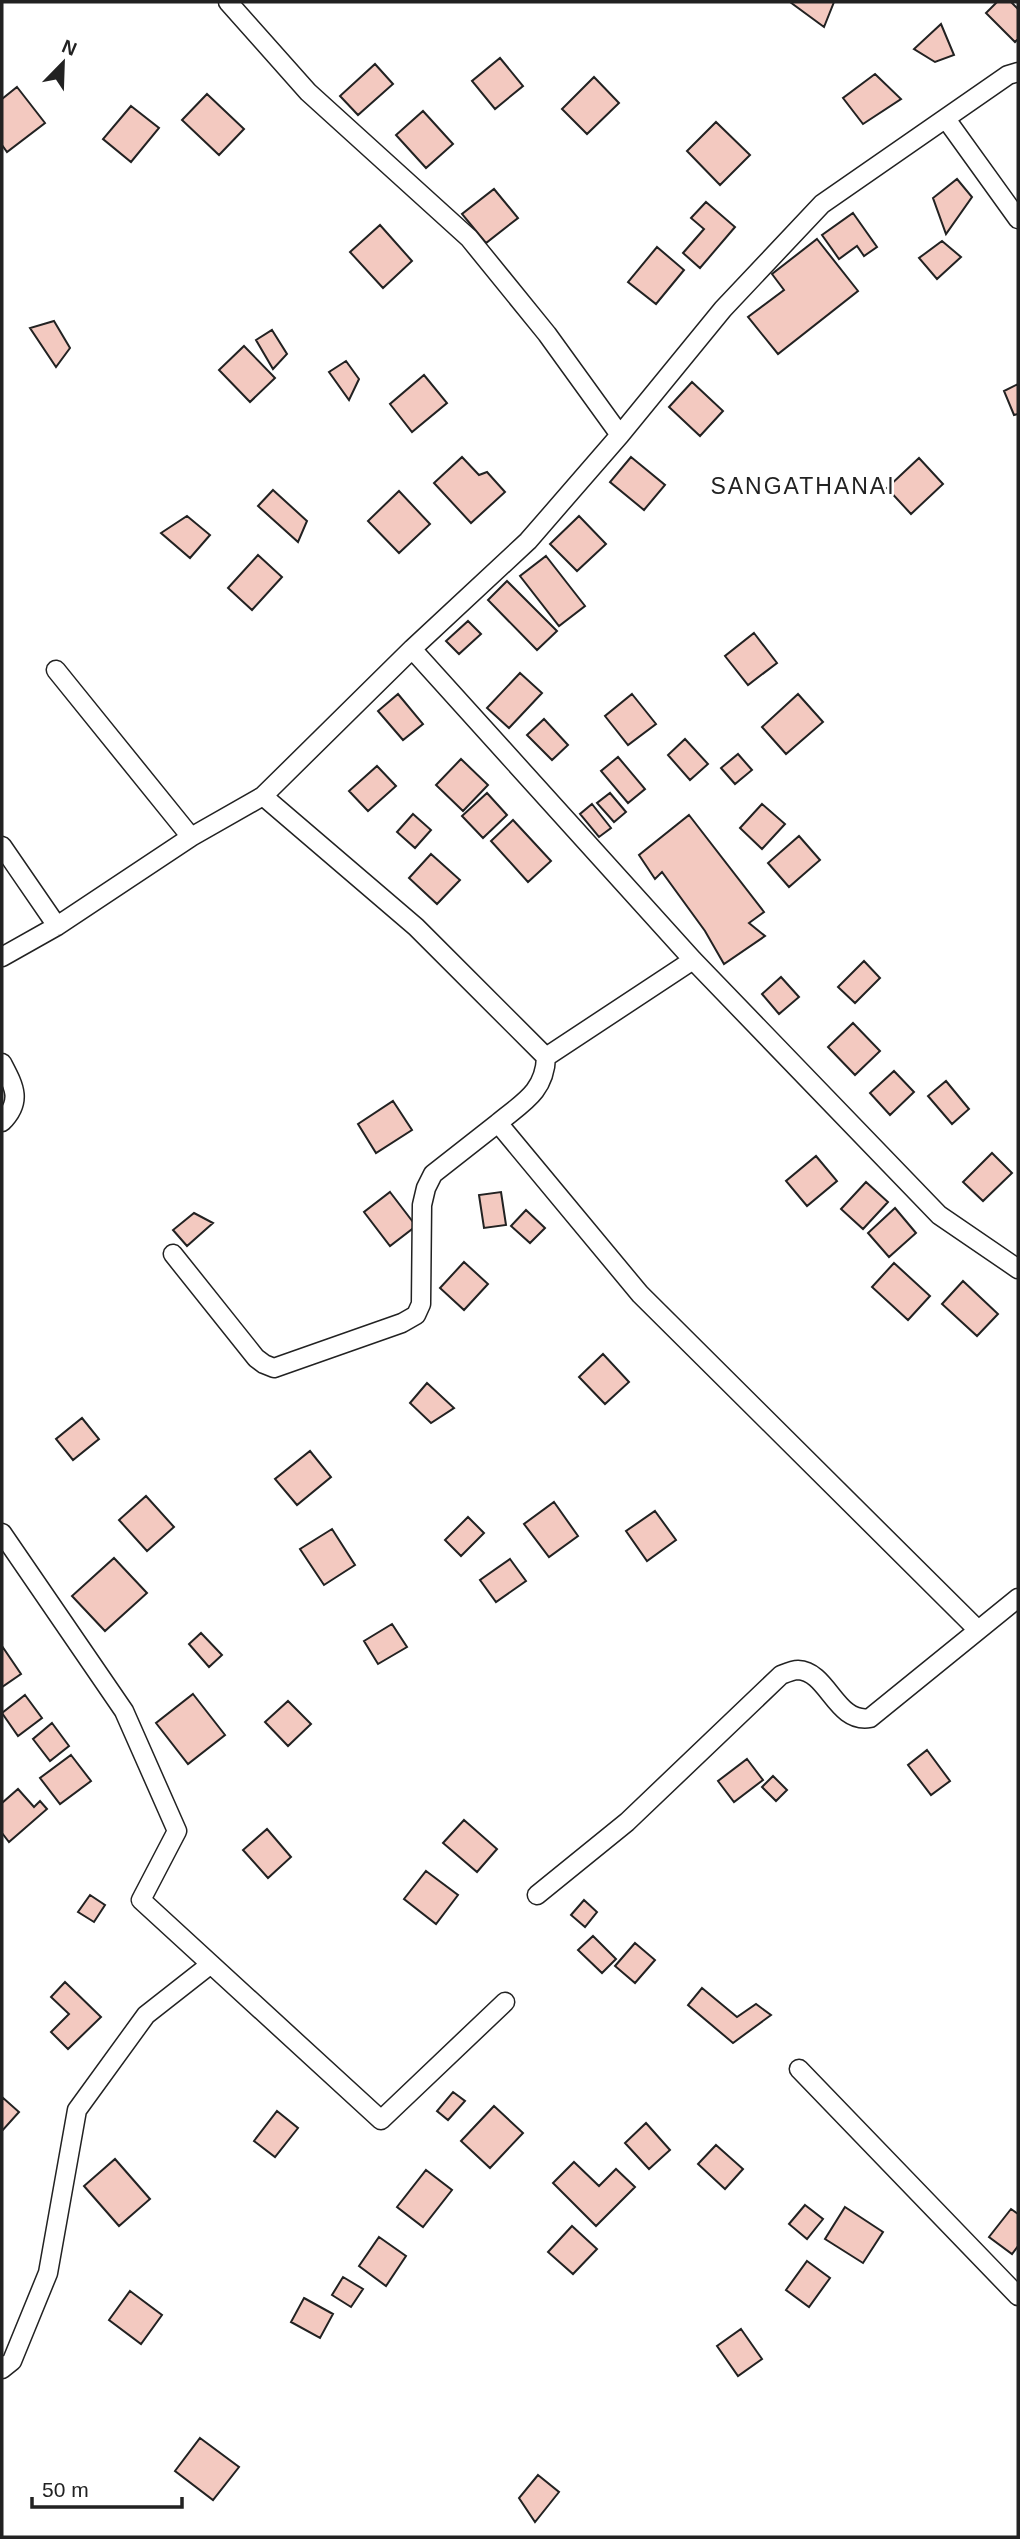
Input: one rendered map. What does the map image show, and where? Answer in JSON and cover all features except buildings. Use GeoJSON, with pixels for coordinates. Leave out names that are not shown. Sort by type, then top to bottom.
{"type":"FeatureCollection","features":[{"type":"Feature","properties":{"kind":"street"},"geometry":{"type":"LineString","coordinates":[[228,2],[308,92],[470,238],[547,334],[620,435]]}},
{"type":"Feature","properties":{"kind":"street"},"geometry":{"type":"LineString","coordinates":[[2,957],[57,926],[191,837],[263,796],[412,649],[528,541],[620,435],[723,309],[822,204],[1008,75],[1018,72]]}},
{"type":"Feature","properties":{"kind":"street"},"geometry":{"type":"LineString","coordinates":[[946,119],[1018,219]]}},
{"type":"Feature","properties":{"kind":"street"},"geometry":{"type":"LineString","coordinates":[[412,649],[693,960],[939,1215],[1018,1269]]}},
{"type":"Feature","properties":{"kind":"street"},"geometry":{"type":"LineString","coordinates":[[56,670],[191,837]]}},
{"type":"Feature","properties":{"kind":"street"},"geometry":{"type":"LineString","coordinates":[[173,1254],[256,1358],[274,1368],[402,1323],[416,1315],[421,1304],[422,1205],[433,1174],[535,1092],[545,1074],[546,1057],[416,926],[263,796]]}},
{"type":"Feature","properties":{"kind":"street"},"geometry":{"type":"LineString","coordinates":[[2,846],[57,926]]}},
{"type":"Feature","properties":{"kind":"street"},"geometry":{"type":"LineString","coordinates":[[546,1057],[693,960]]}},
{"type":"Feature","properties":{"kind":"street"},"geometry":{"type":"LineString","coordinates":[[2,1063],[16,1090],[11,1113],[2,1122]]}},
{"type":"Feature","properties":{"kind":"street"},"geometry":{"type":"LineString","coordinates":[[498,1124],[640,1294],[978,1630]]}},
{"type":"Feature","properties":{"kind":"street"},"geometry":{"type":"LineString","coordinates":[[2,1533],[124,1711],[177,1830],[141,1900],[382,2120],[505,2003]]}},
{"type":"Feature","properties":{"kind":"street"},"geometry":{"type":"LineString","coordinates":[[537,1895],[628,1822],[781,1675],[796,1670],[810,1673],[850,1716],[860,1720],[870,1718],[1018,1598]]}},
{"type":"Feature","properties":{"kind":"street"},"geometry":{"type":"LineString","coordinates":[[2,2369],[12,2361],[48,2273],[78,2110],[146,2015],[211,1964]]}},
{"type":"Feature","properties":{"kind":"street"},"geometry":{"type":"LineString","coordinates":[[799,2069],[1018,2296]]}},
{"type":"Feature","properties":{"kind":"district","name":"SANGATHANAI"},"geometry":{"type":"Point","coordinates":[803,486]}}]}
